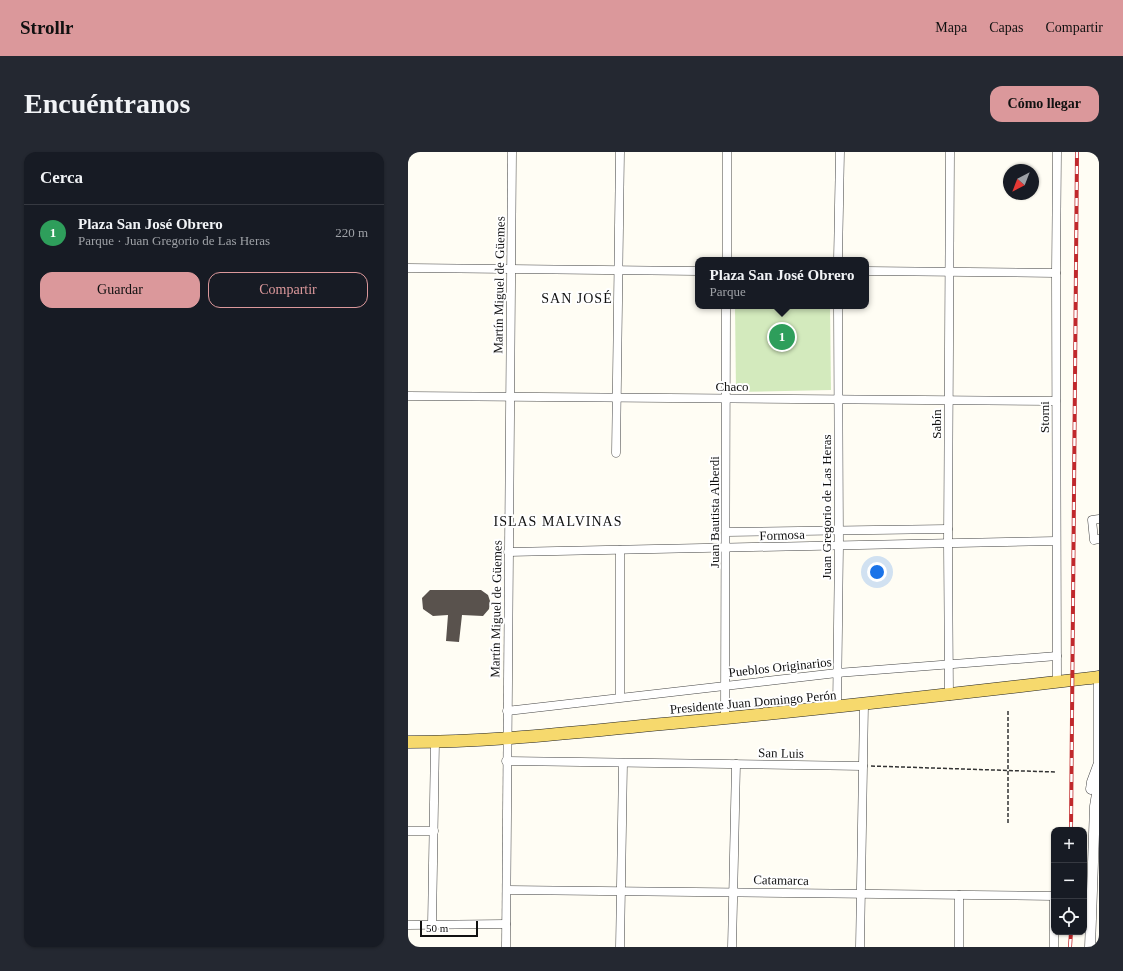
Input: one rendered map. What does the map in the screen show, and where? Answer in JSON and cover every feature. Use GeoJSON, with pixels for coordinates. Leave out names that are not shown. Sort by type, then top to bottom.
{"type":"FeatureCollection","features":[{"type":"Feature","properties":{"kind":"main road","name":"Presidente Juan Domingo Perón"},"geometry":{"type":"LineString","coordinates":[[408,742],[506,739],[837,708],[949,696],[1099,677]]}},
{"type":"Feature","properties":{"kind":"street","name":"Martín Miguel de Güemes"},"geometry":{"type":"LineString","coordinates":[[506,947],[506,739],[512,152]]}},
{"type":"Feature","properties":{"kind":"street"},"geometry":{"type":"LineString","coordinates":[[616,452],[620,152]]}},
{"type":"Feature","properties":{"kind":"street"},"geometry":{"type":"LineString","coordinates":[[727,152],[727,257]]}},
{"type":"Feature","properties":{"kind":"street"},"geometry":{"type":"LineString","coordinates":[[838,257],[840,152]]}},
{"type":"Feature","properties":{"kind":"street","name":"Sabín"},"geometry":{"type":"LineString","coordinates":[[949,696],[948,399],[950,152]]}},
{"type":"Feature","properties":{"kind":"street","name":"Storni"},"geometry":{"type":"LineString","coordinates":[[1057,152],[1057,683]]}},
{"type":"Feature","properties":{"kind":"street"},"geometry":{"type":"LineString","coordinates":[[408,268],[695,271]]}},
{"type":"Feature","properties":{"kind":"street"},"geometry":{"type":"LineString","coordinates":[[869,272],[1056,273]]}},
{"type":"Feature","properties":{"kind":"street","name":"Juan Bautista Alberdi"},"geometry":{"type":"LineString","coordinates":[[725,718],[726,309]]}},
{"type":"Feature","properties":{"kind":"street","name":"Juan Gregorio de Las Heras"},"geometry":{"type":"LineString","coordinates":[[837,708],[839,545],[838,309]]}},
{"type":"Feature","properties":{"kind":"street","name":"Chaco"},"geometry":{"type":"LineString","coordinates":[[408,396],[1056,401]]}},
{"type":"Feature","properties":{"kind":"street"},"geometry":{"type":"LineString","coordinates":[[1096,520],[1096,540]]}},
{"type":"Feature","properties":{"kind":"street","name":"Formosa"},"geometry":{"type":"LineString","coordinates":[[726,532],[948,529]]}},
{"type":"Feature","properties":{"kind":"street","name":"Formosa"},"geometry":{"type":"LineString","coordinates":[[508,552],[726,549],[948,542],[1056,541]]}},
{"type":"Feature","properties":{"kind":"street"},"geometry":{"type":"LineString","coordinates":[[620,550],[620,697]]}},
{"type":"Feature","properties":{"kind":"street","name":"Pueblos Originarios"},"geometry":{"type":"LineString","coordinates":[[507,711],[725,684],[837,673],[1057,656]]}},
{"type":"Feature","properties":{"kind":"street"},"geometry":{"type":"LineString","coordinates":[[1090,947],[1095,806],[1091,793],[1092,782],[1098,775],[1099,763],[1099,677]]}},
{"type":"Feature","properties":{"kind":"street"},"geometry":{"type":"LineString","coordinates":[[860,947],[864,705]]}},
{"type":"Feature","properties":{"kind":"street"},"geometry":{"type":"LineString","coordinates":[[432,925],[435,742]]}},
{"type":"Feature","properties":{"kind":"street","name":"San Luis"},"geometry":{"type":"LineString","coordinates":[[506,761],[863,766]]}},
{"type":"Feature","properties":{"kind":"street"},"geometry":{"type":"LineString","coordinates":[[620,947],[623,763]]}},
{"type":"Feature","properties":{"kind":"street"},"geometry":{"type":"LineString","coordinates":[[732,947],[736,764]]}},
{"type":"Feature","properties":{"kind":"street"},"geometry":{"type":"LineString","coordinates":[[408,831],[434,831]]}},
{"type":"Feature","properties":{"kind":"street","name":"Catamarca"},"geometry":{"type":"LineString","coordinates":[[507,890],[621,890],[1051,896]]}},
{"type":"Feature","properties":{"kind":"street"},"geometry":{"type":"LineString","coordinates":[[959,895],[959,947]]}},
{"type":"Feature","properties":{"kind":"street"},"geometry":{"type":"LineString","coordinates":[[1054,899],[1054,947]]}},
{"type":"Feature","properties":{"kind":"street"},"geometry":{"type":"LineString","coordinates":[[408,924],[506,924]]}},
{"type":"Feature","properties":{"kind":"path"},"geometry":{"type":"LineString","coordinates":[[1008,709],[1008,823]]}},
{"type":"Feature","properties":{"kind":"path"},"geometry":{"type":"LineString","coordinates":[[863,766],[1055,772]]}},
{"type":"Feature","properties":{"kind":"green space"},"geometry":{"type":"Polygon","coordinates":[[[735,309],[830,309],[831,390],[736,392],[735,309]]]}},
{"type":"Feature","properties":{"kind":"building"},"geometry":{"type":"Polygon","coordinates":[[[430,590],[481,590],[488,595],[490,601],[489,609],[483,616],[462,615],[459,642],[446,641],[448,615],[433,616],[423,609],[422,598],[430,590]]]}},
{"type":"Feature","properties":{"kind":"railway"},"geometry":{"type":"LineString","coordinates":[[1071,827],[1077,152]]}},
{"type":"Feature","properties":{"kind":"railway"},"geometry":{"type":"LineString","coordinates":[[1070,947],[1071,935]]}},
{"type":"Feature","properties":{"kind":"place","name":"Plaza San José Obrero"},"geometry":{"type":"Point","coordinates":[782,337]}},
{"type":"Feature","properties":{"kind":"district","name":"SAN JOSÉ"},"geometry":{"type":"Point","coordinates":[577,298]}},
{"type":"Feature","properties":{"kind":"district","name":"ISLAS MALVINAS"},"geometry":{"type":"Point","coordinates":[558,521]}}]}
